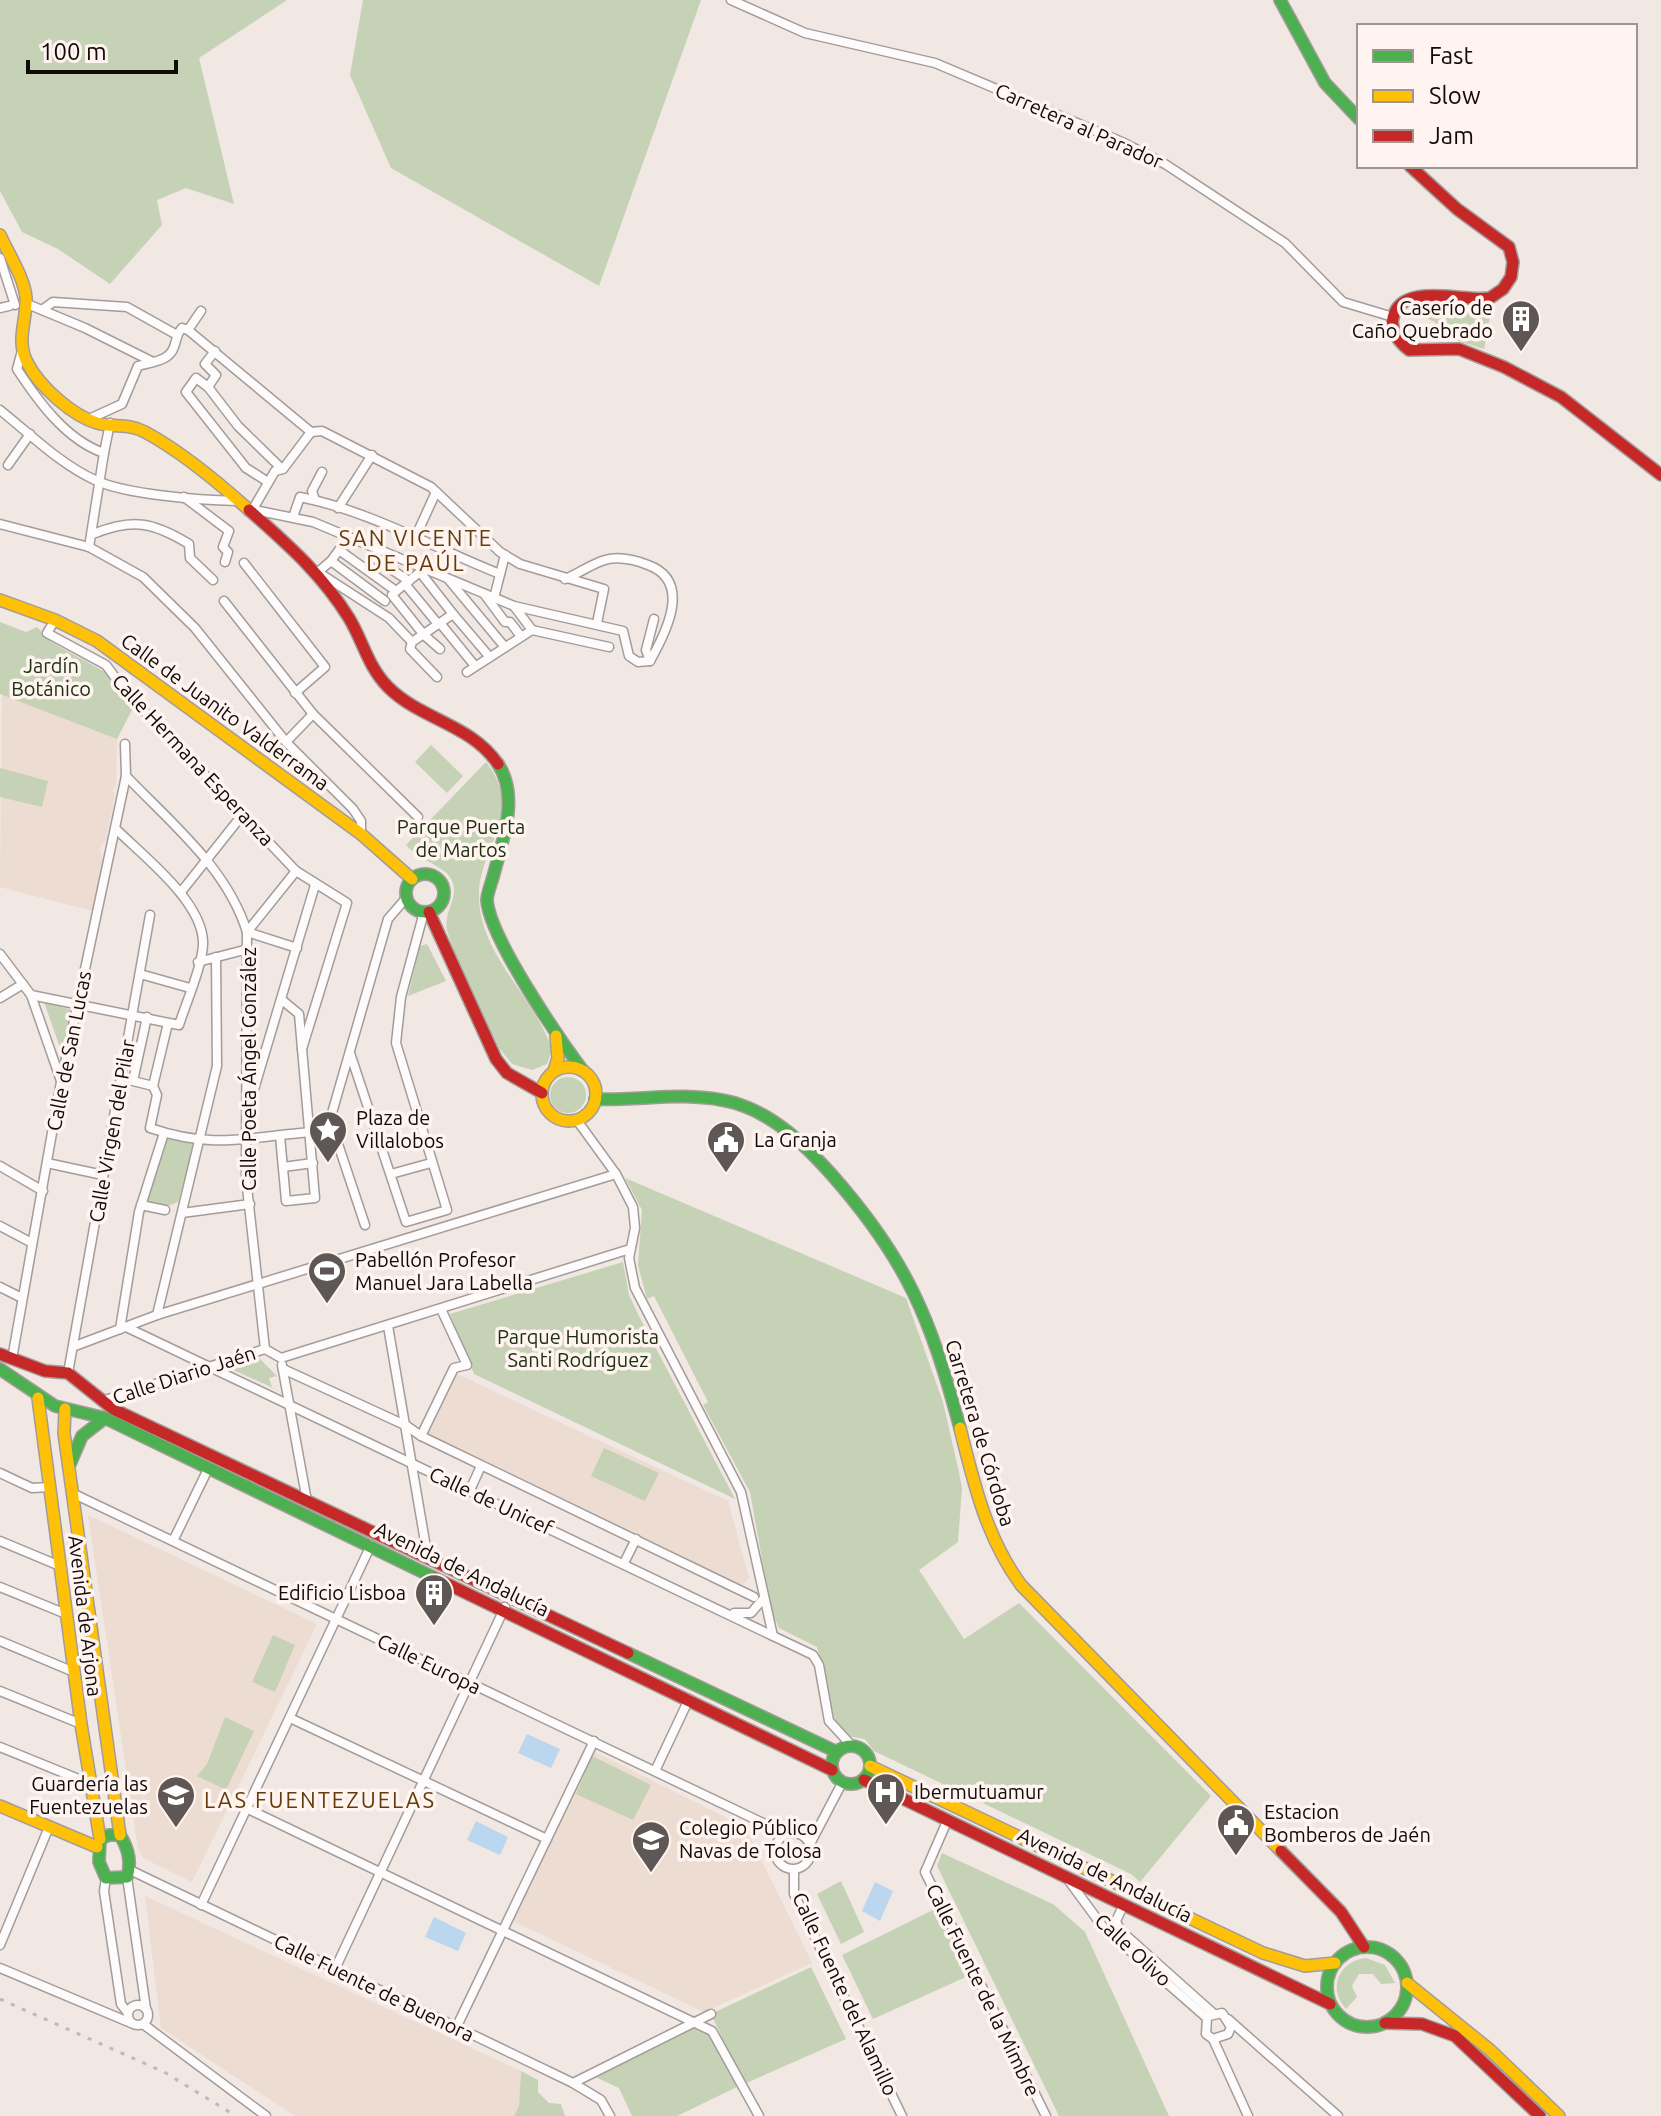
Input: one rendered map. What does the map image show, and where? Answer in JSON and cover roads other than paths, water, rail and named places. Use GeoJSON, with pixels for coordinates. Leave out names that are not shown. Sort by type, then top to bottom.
{"type":"FeatureCollection","features":[{"type":"Feature","properties":{"kind":"main road"},"geometry":{"type":"LineString","coordinates":[[1280,0],[1325,83],[1357,117]]}},
{"type":"Feature","properties":{"kind":"main road"},"geometry":{"type":"LineString","coordinates":[[1412,168],[1477,225],[1499,237],[1509,247],[1514,263],[1510,279],[1501,291],[1488,298],[1421,297],[1397,305],[1393,317],[1397,339],[1409,350],[1459,349],[1504,367],[1561,397],[1661,475]]}},
{"type":"Feature","properties":{"kind":"main road"},"geometry":{"type":"LineString","coordinates":[[0,235],[26,296],[12,305],[27,363],[46,387],[66,406],[89,419],[144,431],[158,439],[245,506],[318,572],[351,621],[366,658],[388,687],[416,709],[456,727],[487,748],[503,772],[509,818],[487,900],[498,932],[556,1036],[593,1083],[595,1099],[591,1108],[576,1119],[552,1115],[542,1093],[558,1058],[556,1036]]}},
{"type":"Feature","properties":{"kind":"main road","name":"Calle de Juanito Valderrama"},"geometry":{"type":"LineString","coordinates":[[0,600],[55,620],[97,641],[361,834],[412,879]]}},
{"type":"Feature","properties":{"kind":"main road"},"geometry":{"type":"LineString","coordinates":[[429,874],[443,886],[440,905],[427,912],[414,908],[407,897],[412,879],[429,874]]}},
{"type":"Feature","properties":{"kind":"main road"},"geometry":{"type":"LineString","coordinates":[[427,912],[496,1059],[507,1073],[542,1093]]}},
{"type":"Feature","properties":{"kind":"main road"},"geometry":{"type":"LineString","coordinates":[[554,1071],[568,1067],[583,1071]]}},
{"type":"Feature","properties":{"kind":"main road","name":"Carretera de Córdoba"},"geometry":{"type":"LineString","coordinates":[[595,1099],[623,1101],[680,1096],[722,1100],[752,1109],[793,1136],[821,1162],[877,1227],[909,1279],[936,1347],[983,1515],[1000,1553],[1017,1579],[1035,1603],[1341,1912],[1364,1947]]}},
{"type":"Feature","properties":{"kind":"main road"},"geometry":{"type":"LineString","coordinates":[[0,1354],[45,1371],[68,1373],[83,1388],[83,1397],[69,1409],[36,1393],[0,1369]]}},
{"type":"Feature","properties":{"kind":"main road"},"geometry":{"type":"LineString","coordinates":[[36,1393],[37,1379],[45,1371]]}},
{"type":"Feature","properties":{"kind":"main road","name":"Avenida de Andalucía"},"geometry":{"type":"LineString","coordinates":[[83,1388],[102,1401],[428,1559],[507,1604],[832,1770]]}},
{"type":"Feature","properties":{"kind":"main road","name":"Avenida de Arjona"},"geometry":{"type":"LineString","coordinates":[[36,1393],[101,1873],[106,1878]]}},
{"type":"Feature","properties":{"kind":"main road","name":"Avenida de Andalucía"},"geometry":{"type":"LineString","coordinates":[[69,1409],[105,1418],[371,1545],[837,1752]]}},
{"type":"Feature","properties":{"kind":"main road","name":"Avenida de Arjona"},"geometry":{"type":"LineString","coordinates":[[69,1409],[64,1433],[120,1835],[128,1873]]}},
{"type":"Feature","properties":{"kind":"main road"},"geometry":{"type":"LineString","coordinates":[[69,1468],[79,1436],[105,1418]]}},
{"type":"Feature","properties":{"kind":"main road"},"geometry":{"type":"LineString","coordinates":[[852,1746],[863,1750],[870,1766],[864,1780],[853,1785],[842,1783],[832,1770],[837,1752],[852,1746]]}},
{"type":"Feature","properties":{"kind":"main road","name":"Avenida de Andalucía"},"geometry":{"type":"LineString","coordinates":[[870,1766],[1263,1953],[1305,1966],[1335,1963]]}},
{"type":"Feature","properties":{"kind":"main road","name":"Avenida de Andalucía"},"geometry":{"type":"LineString","coordinates":[[864,1780],[1330,2004]]}},
{"type":"Feature","properties":{"kind":"main road"},"geometry":{"type":"LineString","coordinates":[[0,1806],[49,1827],[99,1843],[120,1835]]}},
{"type":"Feature","properties":{"kind":"main road"},"geometry":{"type":"LineString","coordinates":[[106,1878],[128,1873]]}},
{"type":"Feature","properties":{"kind":"main road"},"geometry":{"type":"LineString","coordinates":[[1385,2023],[1402,2006],[1407,1983],[1404,1971],[1388,1953],[1364,1947],[1351,1950],[1335,1963],[1327,1979],[1330,2004],[1348,2022],[1360,2026],[1422,2024],[1455,2036],[1540,2116]]}},
{"type":"Feature","properties":{"kind":"main road"},"geometry":{"type":"LineString","coordinates":[[1407,1983],[1490,2050],[1559,2116]]}},
{"type":"Feature","properties":{"kind":"street","name":"Carretera al Parador"},"geometry":{"type":"LineString","coordinates":[[731,0],[805,33],[935,63],[1122,142],[1165,164],[1285,243],[1343,302],[1393,317]]}},
{"type":"Feature","properties":{"kind":"street"},"geometry":{"type":"LineString","coordinates":[[0,258],[12,305],[42,310],[153,362]]}},
{"type":"Feature","properties":{"kind":"street"},"geometry":{"type":"LineString","coordinates":[[42,310],[53,302],[127,307],[177,335]]}},
{"type":"Feature","properties":{"kind":"street"},"geometry":{"type":"LineString","coordinates":[[188,330],[201,311]]}},
{"type":"Feature","properties":{"kind":"street"},"geometry":{"type":"LineString","coordinates":[[89,419],[122,404],[138,366],[171,353],[182,328],[188,330],[311,432],[322,431],[372,455],[436,492],[505,555],[565,579],[604,589],[597,623]]}},
{"type":"Feature","properties":{"kind":"street"},"geometry":{"type":"LineString","coordinates":[[23,347],[17,369],[39,401],[76,436],[104,453]]}},
{"type":"Feature","properties":{"kind":"street"},"geometry":{"type":"LineString","coordinates":[[208,387],[216,375],[205,364],[215,351]]}},
{"type":"Feature","properties":{"kind":"street"},"geometry":{"type":"LineString","coordinates":[[268,482],[246,468],[186,392],[196,378],[208,387],[256,446],[282,469]]}},
{"type":"Feature","properties":{"kind":"street"},"geometry":{"type":"LineString","coordinates":[[0,411],[73,469],[98,482],[245,506],[313,522],[514,606],[623,631],[629,656],[638,662],[650,661]]}},
{"type":"Feature","properties":{"kind":"street"},"geometry":{"type":"LineString","coordinates":[[89,547],[110,423]]}},
{"type":"Feature","properties":{"kind":"street"},"geometry":{"type":"LineString","coordinates":[[245,506],[275,471],[282,469],[311,432]]}},
{"type":"Feature","properties":{"kind":"street"},"geometry":{"type":"LineString","coordinates":[[8,465],[30,434]]}},
{"type":"Feature","properties":{"kind":"street"},"geometry":{"type":"LineString","coordinates":[[338,508],[372,455]]}},
{"type":"Feature","properties":{"kind":"street"},"geometry":{"type":"LineString","coordinates":[[315,500],[312,491],[322,472]]}},
{"type":"Feature","properties":{"kind":"street"},"geometry":{"type":"LineString","coordinates":[[415,538],[436,492]]}},
{"type":"Feature","properties":{"kind":"street"},"geometry":{"type":"LineString","coordinates":[[183,496],[229,531],[223,547],[228,552],[225,562]]}},
{"type":"Feature","properties":{"kind":"street"},"geometry":{"type":"LineString","coordinates":[[293,517],[300,497],[315,500],[354,511],[500,574]]}},
{"type":"Feature","properties":{"kind":"street"},"geometry":{"type":"LineString","coordinates":[[0,524],[89,547],[143,577],[195,628],[286,742],[353,809],[361,821],[361,834]]}},
{"type":"Feature","properties":{"kind":"street"},"geometry":{"type":"LineString","coordinates":[[93,534],[130,524],[160,527],[189,544],[190,558],[213,580]]}},
{"type":"Feature","properties":{"kind":"street"},"geometry":{"type":"LineString","coordinates":[[412,642],[378,611],[318,572],[339,550],[391,595],[424,635],[440,649]]}},
{"type":"Feature","properties":{"kind":"street"},"geometry":{"type":"LineString","coordinates":[[489,596],[505,555]]}},
{"type":"Feature","properties":{"kind":"street"},"geometry":{"type":"LineString","coordinates":[[565,579],[604,560],[619,558],[656,567],[670,578],[674,593],[670,615],[650,661]]}},
{"type":"Feature","properties":{"kind":"street"},"geometry":{"type":"LineString","coordinates":[[377,560],[407,582],[471,669],[488,655],[532,630],[609,647]]}},
{"type":"Feature","properties":{"kind":"street"},"geometry":{"type":"LineString","coordinates":[[331,561],[391,595]]}},
{"type":"Feature","properties":{"kind":"street"},"geometry":{"type":"LineString","coordinates":[[244,563],[325,667],[295,693]]}},
{"type":"Feature","properties":{"kind":"street"},"geometry":{"type":"LineString","coordinates":[[378,611],[391,595],[422,570]]}},
{"type":"Feature","properties":{"kind":"street"},"geometry":{"type":"LineString","coordinates":[[422,570],[488,655]]}},
{"type":"Feature","properties":{"kind":"street"},"geometry":{"type":"LineString","coordinates":[[446,577],[504,646]]}},
{"type":"Feature","properties":{"kind":"street"},"geometry":{"type":"LineString","coordinates":[[489,596],[505,622],[510,622],[520,635]]}},
{"type":"Feature","properties":{"kind":"street"},"geometry":{"type":"LineString","coordinates":[[224,601],[313,714],[418,817]]}},
{"type":"Feature","properties":{"kind":"street"},"geometry":{"type":"LineString","coordinates":[[514,606],[532,630]]}},
{"type":"Feature","properties":{"kind":"street"},"geometry":{"type":"LineString","coordinates":[[437,677],[410,649],[412,642],[456,615]]}},
{"type":"Feature","properties":{"kind":"street"},"geometry":{"type":"LineString","coordinates":[[650,661],[646,650],[654,619]]}},
{"type":"Feature","properties":{"kind":"street","name":"Calle Hermana Esperanza"},"geometry":{"type":"LineString","coordinates":[[55,620],[47,633],[106,665],[126,692],[296,871],[347,903],[302,1049]]}},
{"type":"Feature","properties":{"kind":"street"},"geometry":{"type":"LineString","coordinates":[[286,742],[313,714]]}},
{"type":"Feature","properties":{"kind":"street","name":"Calle de San Lucas"},"geometry":{"type":"LineString","coordinates":[[12,1359],[61,1082],[126,776],[125,744]]}},
{"type":"Feature","properties":{"kind":"street","name":"Calle Poeta Ángel González"},"geometry":{"type":"LineString","coordinates":[[126,776],[217,871],[239,906],[247,932],[246,1178],[265,1349]]}},
{"type":"Feature","properties":{"kind":"street"},"geometry":{"type":"LineString","coordinates":[[181,892],[243,814]]}},
{"type":"Feature","properties":{"kind":"street"},"geometry":{"type":"LineString","coordinates":[[31,995],[179,1025],[203,941],[196,916],[181,892],[116,829]]}},
{"type":"Feature","properties":{"kind":"street"},"geometry":{"type":"LineString","coordinates":[[296,871],[247,932],[297,948]]}},
{"type":"Feature","properties":{"kind":"street"},"geometry":{"type":"LineString","coordinates":[[248,1108],[315,885]]}},
{"type":"Feature","properties":{"kind":"street"},"geometry":{"type":"LineString","coordinates":[[365,1225],[330,1120],[388,919],[407,897]]}},
{"type":"Feature","properties":{"kind":"street"},"geometry":{"type":"LineString","coordinates":[[350,1053],[406,1222],[447,1210],[396,1043],[401,997],[427,912]]}},
{"type":"Feature","properties":{"kind":"street","name":"Calle Virgen del Pilar"},"geometry":{"type":"LineString","coordinates":[[68,1373],[150,915]]}},
{"type":"Feature","properties":{"kind":"street"},"geometry":{"type":"LineString","coordinates":[[198,962],[248,949]]}},
{"type":"Feature","properties":{"kind":"street"},"geometry":{"type":"LineString","coordinates":[[0,954],[31,995],[61,1082]]}},
{"type":"Feature","properties":{"kind":"street"},"geometry":{"type":"LineString","coordinates":[[157,1315],[217,1066],[216,957]]}},
{"type":"Feature","properties":{"kind":"street"},"geometry":{"type":"LineString","coordinates":[[140,974],[190,988]]}},
{"type":"Feature","properties":{"kind":"street"},"geometry":{"type":"LineString","coordinates":[[0,998],[23,984]]}},
{"type":"Feature","properties":{"kind":"street"},"geometry":{"type":"LineString","coordinates":[[280,1136],[286,1201],[315,1198],[299,1014],[282,1000]]}},
{"type":"Feature","properties":{"kind":"street"},"geometry":{"type":"LineString","coordinates":[[147,1017],[133,1081],[153,1086]]}},
{"type":"Feature","properties":{"kind":"street"},"geometry":{"type":"LineString","coordinates":[[168,1023],[153,1086],[157,1095],[150,1128],[200,1141],[239,1143],[247,1139],[311,1130],[330,1120]]}},
{"type":"Feature","properties":{"kind":"street"},"geometry":{"type":"LineString","coordinates":[[576,1119],[616,1174],[636,1217],[630,1249],[635,1288],[741,1492],[758,1598],[773,1636]]}},
{"type":"Feature","properties":{"kind":"street"},"geometry":{"type":"LineString","coordinates":[[123,1328],[141,1205],[164,1133]]}},
{"type":"Feature","properties":{"kind":"street"},"geometry":{"type":"LineString","coordinates":[[47,1163],[103,1175]]}},
{"type":"Feature","properties":{"kind":"street"},"geometry":{"type":"LineString","coordinates":[[283,1167],[313,1163]]}},
{"type":"Feature","properties":{"kind":"street"},"geometry":{"type":"LineString","coordinates":[[391,1174],[431,1163]]}},
{"type":"Feature","properties":{"kind":"street"},"geometry":{"type":"LineString","coordinates":[[0,1166],[43,1191]]}},
{"type":"Feature","properties":{"kind":"street"},"geometry":{"type":"LineString","coordinates":[[75,1346],[157,1315],[616,1174]]}},
{"type":"Feature","properties":{"kind":"street"},"geometry":{"type":"LineString","coordinates":[[182,1213],[250,1204]]}},
{"type":"Feature","properties":{"kind":"street"},"geometry":{"type":"LineString","coordinates":[[141,1205],[165,1210]]}},
{"type":"Feature","properties":{"kind":"street"},"geometry":{"type":"LineString","coordinates":[[0,1226],[32,1243]]}},
{"type":"Feature","properties":{"kind":"street"},"geometry":{"type":"LineString","coordinates":[[265,1349],[281,1358],[630,1249]]}},
{"type":"Feature","properties":{"kind":"street"},"geometry":{"type":"LineString","coordinates":[[0,1287],[22,1298]]}},
{"type":"Feature","properties":{"kind":"street"},"geometry":{"type":"LineString","coordinates":[[421,1436],[454,1368],[467,1365],[441,1309]]}},
{"type":"Feature","properties":{"kind":"street"},"geometry":{"type":"LineString","coordinates":[[388,1326],[415,1466],[428,1559]]}},
{"type":"Feature","properties":{"kind":"street","name":"Calle de Unicef"},"geometry":{"type":"LineString","coordinates":[[123,1328],[729,1612],[813,1655],[819,1665],[829,1721],[852,1746]]}},
{"type":"Feature","properties":{"kind":"street","name":"Calle Diario Jaén"},"geometry":{"type":"LineString","coordinates":[[102,1401],[265,1349]]}},
{"type":"Feature","properties":{"kind":"street"},"geometry":{"type":"LineString","coordinates":[[281,1358],[307,1502]]}},
{"type":"Feature","properties":{"kind":"street"},"geometry":{"type":"LineString","coordinates":[[283,1369],[407,1426],[481,1466],[758,1598]]}},
{"type":"Feature","properties":{"kind":"street"},"geometry":{"type":"LineString","coordinates":[[470,1490],[481,1466]]}},
{"type":"Feature","properties":{"kind":"street"},"geometry":{"type":"LineString","coordinates":[[174,1539],[209,1467]]}},
{"type":"Feature","properties":{"kind":"street"},"geometry":{"type":"LineString","coordinates":[[0,1473],[32,1488],[50,1487]]}},
{"type":"Feature","properties":{"kind":"street","name":"Calle Europa"},"geometry":{"type":"LineString","coordinates":[[72,1493],[174,1539],[468,1685],[594,1741],[786,1834]]}},
{"type":"Feature","properties":{"kind":"street"},"geometry":{"type":"LineString","coordinates":[[624,1563],[636,1539]]}},
{"type":"Feature","properties":{"kind":"street"},"geometry":{"type":"LineString","coordinates":[[0,1541],[60,1566]]}},
{"type":"Feature","properties":{"kind":"street"},"geometry":{"type":"LineString","coordinates":[[201,1905],[371,1545]]}},
{"type":"Feature","properties":{"kind":"street"},"geometry":{"type":"LineString","coordinates":[[0,1587],[66,1614]]}},
{"type":"Feature","properties":{"kind":"street"},"geometry":{"type":"LineString","coordinates":[[729,1612],[751,1613],[758,1598]]}},
{"type":"Feature","properties":{"kind":"street"},"geometry":{"type":"LineString","coordinates":[[335,1969],[507,1604]]}},
{"type":"Feature","properties":{"kind":"street"},"geometry":{"type":"LineString","coordinates":[[0,1641],[74,1672]]}},
{"type":"Feature","properties":{"kind":"street"},"geometry":{"type":"LineString","coordinates":[[0,1691],[81,1724]]}},
{"type":"Feature","properties":{"kind":"street"},"geometry":{"type":"LineString","coordinates":[[655,1771],[690,1699]]}},
{"type":"Feature","properties":{"kind":"street"},"geometry":{"type":"LineString","coordinates":[[290,1718],[547,1839]]}},
{"type":"Feature","properties":{"kind":"street"},"geometry":{"type":"LineString","coordinates":[[456,2028],[594,1741]]}},
{"type":"Feature","properties":{"kind":"street"},"geometry":{"type":"LineString","coordinates":[[0,1747],[91,1784]]}},
{"type":"Feature","properties":{"kind":"street"},"geometry":{"type":"LineString","coordinates":[[810,1844],[797,1833],[786,1834],[777,1841],[774,1852],[783,1867],[794,1870],[809,1861],[810,1844],[842,1783]]}},
{"type":"Feature","properties":{"kind":"street"},"geometry":{"type":"LineString","coordinates":[[248,1809],[712,2031],[759,2116]]}},
{"type":"Feature","properties":{"kind":"street","name":"Calle Fuente de la Mimbre"},"geometry":{"type":"LineString","coordinates":[[948,1819],[925,1872],[1046,2116]]}},
{"type":"Feature","properties":{"kind":"street"},"geometry":{"type":"LineString","coordinates":[[0,1945],[49,1827]]}},
{"type":"Feature","properties":{"kind":"street","name":"Calle Fuente del Alamillo"},"geometry":{"type":"LineString","coordinates":[[794,1870],[794,1894],[902,2116]]}},
{"type":"Feature","properties":{"kind":"street"},"geometry":{"type":"LineString","coordinates":[[128,1873],[148,2017],[143,2024]]}},
{"type":"Feature","properties":{"kind":"street","name":"Calle Fuente de Buenora"},"geometry":{"type":"LineString","coordinates":[[128,1873],[573,2083],[601,2100],[610,2116]]}},
{"type":"Feature","properties":{"kind":"street","name":"Calle Olivo"},"geometry":{"type":"LineString","coordinates":[[1065,1876],[1103,1927],[1210,2016]]}},
{"type":"Feature","properties":{"kind":"street"},"geometry":{"type":"LineString","coordinates":[[106,1878],[104,1891],[121,2004],[129,2018]]}},
{"type":"Feature","properties":{"kind":"street","name":"Calle Olivo"},"geometry":{"type":"LineString","coordinates":[[1124,1904],[1116,1921],[1120,1930],[1210,2016]]}},
{"type":"Feature","properties":{"kind":"street"},"geometry":{"type":"LineString","coordinates":[[0,1968],[143,2024],[266,2116]]}},
{"type":"Feature","properties":{"kind":"street"},"geometry":{"type":"LineString","coordinates":[[129,2018],[137,2005],[146,2009]]}},
{"type":"Feature","properties":{"kind":"street"},"geometry":{"type":"LineString","coordinates":[[573,2083],[711,2014]]}},
{"type":"Feature","properties":{"kind":"street"},"geometry":{"type":"LineString","coordinates":[[1248,2116],[1204,2026],[1210,2016],[1228,2019],[1338,2116]]}},
{"type":"Feature","properties":{"kind":"street"},"geometry":{"type":"LineString","coordinates":[[1213,2039],[1228,2034],[1228,2019]]}},
{"type":"Feature","properties":{"kind":"water"},"geometry":{"type":"Polygon","coordinates":[[[527,1734],[560,1749],[551,1768],[518,1753],[527,1734]]]}},
{"type":"Feature","properties":{"kind":"water"},"geometry":{"type":"Polygon","coordinates":[[[476,1821],[508,1837],[500,1855],[467,1840],[476,1821]]]}},
{"type":"Feature","properties":{"kind":"water"},"geometry":{"type":"Polygon","coordinates":[[[875,1882],[893,1891],[880,1921],[862,1911],[875,1882]]]}},
{"type":"Feature","properties":{"kind":"water"},"geometry":{"type":"Polygon","coordinates":[[[434,1917],[466,1933],[458,1951],[425,1937],[434,1917]]]}},
{"type":"Feature","properties":{"kind":"railway"},"geometry":{"type":"LineString","coordinates":[[0,1999],[164,2072],[236,2116]]}},
{"type":"Feature","properties":{"kind":"place","name":"Caserío de Caño Quebrado"},"geometry":{"type":"Point","coordinates":[1521,353]}},
{"type":"Feature","properties":{"kind":"place","name":"Plaza de Villalobos"},"geometry":{"type":"Point","coordinates":[328,1164]}},
{"type":"Feature","properties":{"kind":"place","name":"La Granja"},"geometry":{"type":"Point","coordinates":[726,1174]}},
{"type":"Feature","properties":{"kind":"place","name":"Pabellón Profesor Manuel Jara Labella"},"geometry":{"type":"Point","coordinates":[327,1305]}},
{"type":"Feature","properties":{"kind":"place","name":"Edificio Lisboa"},"geometry":{"type":"Point","coordinates":[434,1627]}},
{"type":"Feature","properties":{"kind":"place","name":"Ibermutuamur"},"geometry":{"type":"Point","coordinates":[886,1826]}},
{"type":"Feature","properties":{"kind":"place","name":"Guardería las Fuentezuelas"},"geometry":{"type":"Point","coordinates":[176,1829]}},
{"type":"Feature","properties":{"kind":"place","name":"Estacion Bomberos de Jaén"},"geometry":{"type":"Point","coordinates":[1236,1857]}},
{"type":"Feature","properties":{"kind":"place","name":"Colegio Público Navas de Tolosa"},"geometry":{"type":"Point","coordinates":[651,1874]}},
{"type":"Feature","properties":{"kind":"district","name":"SAN VICENTE DE PAÚL"},"geometry":{"type":"Point","coordinates":[416,550]}},
{"type":"Feature","properties":{"kind":"district","name":"LAS FUENTEZUELAS"},"geometry":{"type":"Point","coordinates":[320,1800]}},
{"type":"Feature","properties":{"kind":"park label","name":"Jardín Botánico"},"geometry":{"type":"Point","coordinates":[51,678]}},
{"type":"Feature","properties":{"kind":"park label","name":"Parque Puerta de Martos"},"geometry":{"type":"Point","coordinates":[461,838]}},
{"type":"Feature","properties":{"kind":"park label","name":"Parque Humorista Santi Rodríguez"},"geometry":{"type":"Point","coordinates":[578,1348]}}]}
